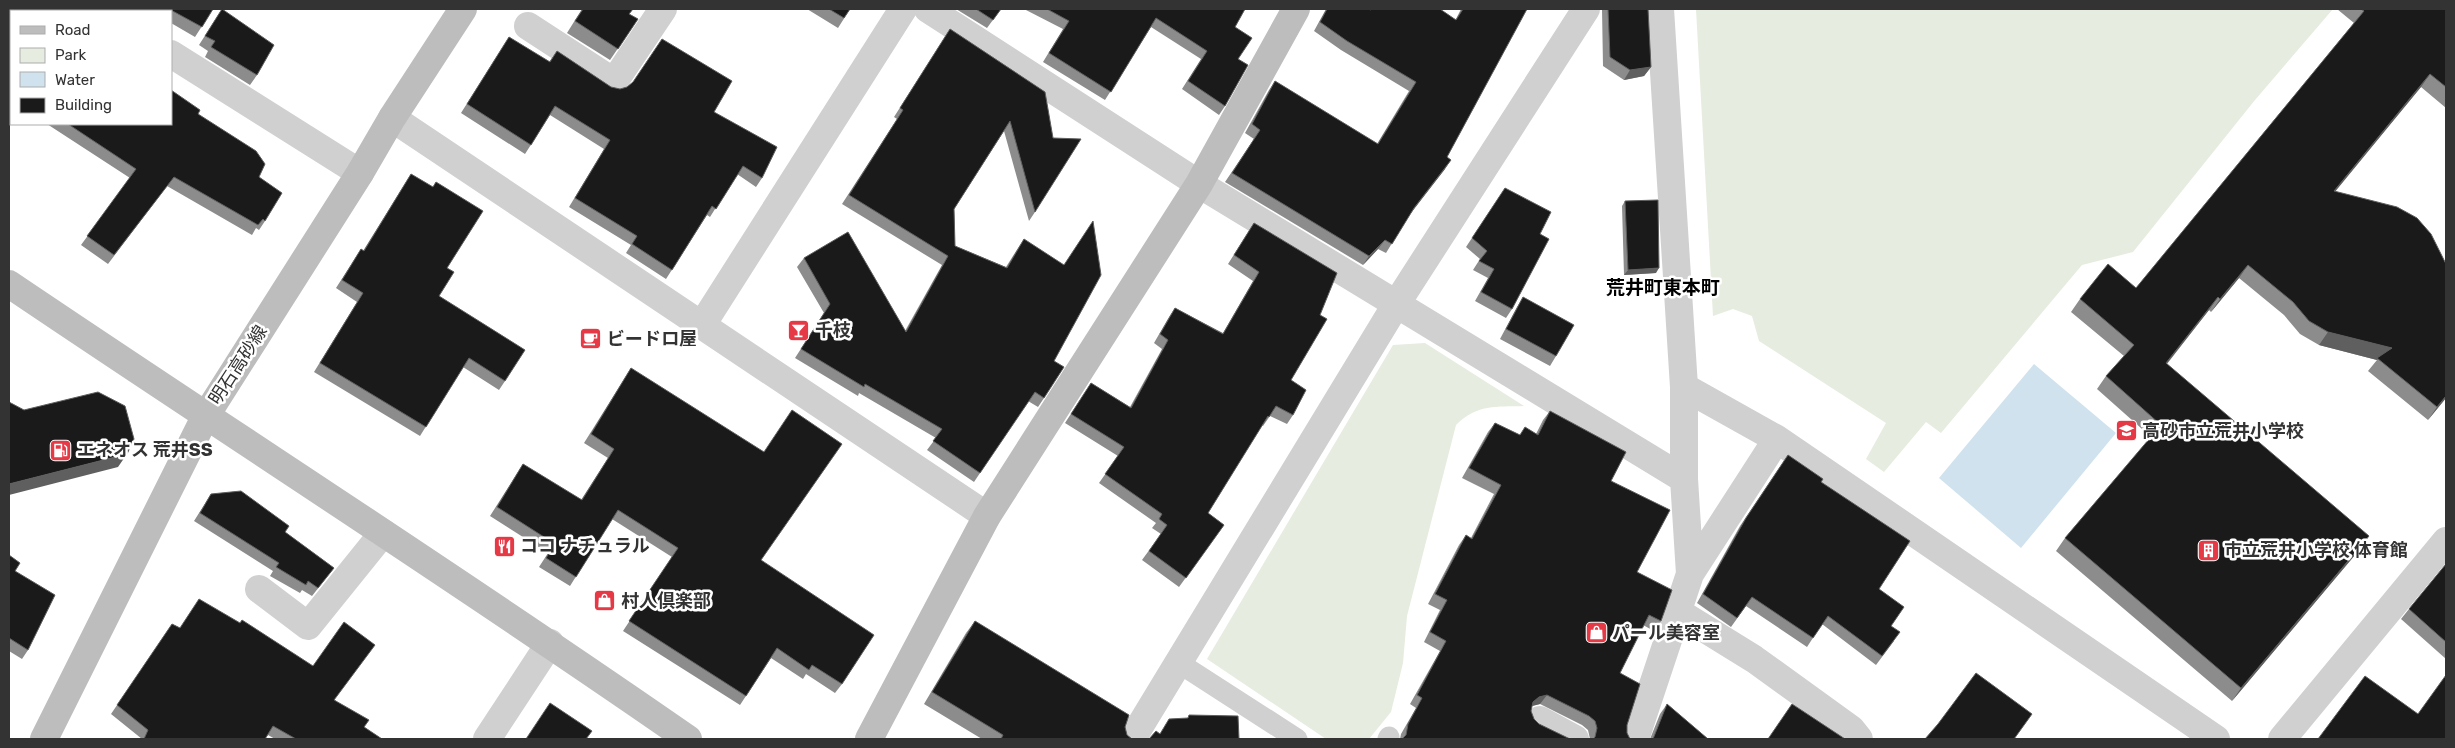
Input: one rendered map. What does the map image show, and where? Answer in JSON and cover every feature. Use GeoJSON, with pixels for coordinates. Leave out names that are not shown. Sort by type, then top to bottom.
{"type":"FeatureCollection","features":[{"type":"Feature","properties":{"kind":"street","name":"明石高砂線"},"geometry":{"type":"LineString","coordinates":[[44,739],[205,417],[360,173],[392,118],[463,9]]}},
{"type":"Feature","properties":{"kind":"street"},"geometry":{"type":"LineString","coordinates":[[528,26],[614,82],[663,9]]}},
{"type":"Feature","properties":{"kind":"street"},"geometry":{"type":"LineString","coordinates":[[702,325],[902,9]]}},
{"type":"Feature","properties":{"kind":"street"},"geometry":{"type":"LineString","coordinates":[[928,9],[1199,184],[1684,479]]}},
{"type":"Feature","properties":{"kind":"street"},"geometry":{"type":"LineString","coordinates":[[869,739],[987,516],[1199,184],[1296,9]]}},
{"type":"Feature","properties":{"kind":"street"},"geometry":{"type":"LineString","coordinates":[[1132,739],[1397,304],[1586,9]]}},
{"type":"Feature","properties":{"kind":"street"},"geometry":{"type":"LineString","coordinates":[[1660,9],[1684,387],[1684,479],[1690,574]]}},
{"type":"Feature","properties":{"kind":"street"},"geometry":{"type":"LineString","coordinates":[[172,55],[360,173]]}},
{"type":"Feature","properties":{"kind":"street"},"geometry":{"type":"LineString","coordinates":[[392,118],[987,516]]}},
{"type":"Feature","properties":{"kind":"street"},"geometry":{"type":"LineString","coordinates":[[9,284],[205,417],[550,643],[688,739]]}},
{"type":"Feature","properties":{"kind":"street"},"geometry":{"type":"LineString","coordinates":[[1684,387],[1777,439],[2216,739]]}},
{"type":"Feature","properties":{"kind":"street"},"geometry":{"type":"LineString","coordinates":[[1635,739],[1690,574],[1777,439]]}},
{"type":"Feature","properties":{"kind":"street"},"geometry":{"type":"LineString","coordinates":[[259,589],[308,626],[383,533]]}},
{"type":"Feature","properties":{"kind":"street"},"geometry":{"type":"LineString","coordinates":[[2282,739],[2446,541]]}},
{"type":"Feature","properties":{"kind":"street"},"geometry":{"type":"LineString","coordinates":[[1678,612],[1754,659],[1851,728],[1859,739]]}},
{"type":"Feature","properties":{"kind":"street"},"geometry":{"type":"LineString","coordinates":[[486,739],[550,643]]}},
{"type":"Feature","properties":{"kind":"street"},"geometry":{"type":"LineString","coordinates":[[1540,720],[1575,739]]}},
{"type":"Feature","properties":{"kind":"lane"},"geometry":{"type":"LineString","coordinates":[[1179,663],[1297,739]]}},
{"type":"Feature","properties":{"kind":"green space"},"geometry":{"type":"Polygon","coordinates":[[[1696,9],[2333,9],[2255,100],[2133,252],[2082,265],[1941,433],[1926,422],[1884,472],[1866,459],[1886,423],[1759,341],[1752,316],[1733,309],[1713,316],[1696,9]]]}},
{"type":"Feature","properties":{"kind":"green space"},"geometry":{"type":"Polygon","coordinates":[[[1425,343],[1524,406],[1479,410],[1456,425],[1407,616],[1403,663],[1391,712],[1369,739],[1326,739],[1207,659],[1393,345],[1425,343]]]}},
{"type":"Feature","properties":{"kind":"water"},"geometry":{"type":"Polygon","coordinates":[[[2034,364],[2116,433],[2021,548],[1939,478],[2034,364]]]}},
{"type":"Feature","properties":{"kind":"building"},"geometry":{"type":"Polygon","coordinates":[[[9,9],[94,10],[10,10],[9,83],[9,9]]]}},
{"type":"Feature","properties":{"kind":"building"},"geometry":{"type":"Polygon","coordinates":[[[169,9],[213,9],[202,27],[169,9]]]}},
{"type":"Feature","properties":{"kind":"building"},"geometry":{"type":"Polygon","coordinates":[[[222,9],[274,45],[257,75],[211,47],[215,41],[205,36],[222,9]]]}},
{"type":"Feature","properties":{"kind":"building"},"geometry":{"type":"Polygon","coordinates":[[[583,9],[633,9],[629,14],[638,19],[618,49],[575,21],[583,9]]]}},
{"type":"Feature","properties":{"kind":"building"},"geometry":{"type":"Polygon","coordinates":[[[829,9],[850,9],[844,18],[829,9]]]}},
{"type":"Feature","properties":{"kind":"building"},"geometry":{"type":"Polygon","coordinates":[[[976,9],[1001,9],[993,20],[976,9]]]}},
{"type":"Feature","properties":{"kind":"building"},"geometry":{"type":"Polygon","coordinates":[[[1047,9],[1245,9],[1235,27],[1252,38],[1238,59],[1248,65],[1225,106],[1188,81],[1207,51],[1156,18],[1111,92],[1049,53],[1069,21],[1047,9]]]}},
{"type":"Feature","properties":{"kind":"building"},"geometry":{"type":"Polygon","coordinates":[[[1327,9],[1440,9],[1456,20],[1463,9],[1527,9],[1447,157],[1451,160],[1414,208],[1392,244],[1385,240],[1369,256],[1232,173],[1260,130],[1252,124],[1275,81],[1378,144],[1416,82],[1347,41],[1320,22],[1327,9]]]}},
{"type":"Feature","properties":{"kind":"building"},"geometry":{"type":"Polygon","coordinates":[[[1608,9],[1648,9],[1651,67],[1630,70],[1610,57],[1608,9]]]}},
{"type":"Feature","properties":{"kind":"building"},"geometry":{"type":"Polygon","coordinates":[[[2361,9],[2446,9],[2446,87],[2430,74],[2334,191],[2397,207],[2417,218],[2431,234],[2446,264],[2446,396],[2437,407],[2377,358],[2392,348],[2328,332],[2309,321],[2293,302],[2248,265],[2220,299],[2218,297],[2166,363],[2369,536],[2241,688],[2065,538],[2161,425],[2106,376],[2134,345],[2080,299],[2108,264],[2136,288],[2364,11],[2361,9]]]}},
{"type":"Feature","properties":{"kind":"building"},"geometry":{"type":"Polygon","coordinates":[[[950,29],[1045,92],[1053,138],[1081,139],[1035,212],[1010,121],[954,209],[955,246],[1007,268],[1024,239],[1064,265],[1093,221],[1101,275],[1054,361],[1064,367],[1044,398],[1035,392],[980,473],[933,441],[942,429],[865,384],[864,387],[801,349],[830,304],[804,258],[848,232],[906,332],[948,256],[849,195],[903,110],[900,108],[950,29]]]}},
{"type":"Feature","properties":{"kind":"building"},"geometry":{"type":"Polygon","coordinates":[[[509,37],[550,62],[557,51],[611,87],[620,89],[627,87],[633,82],[662,39],[732,81],[714,112],[777,147],[762,178],[743,166],[716,209],[712,206],[672,270],[632,244],[637,236],[575,198],[610,140],[555,106],[531,145],[467,104],[509,37]]]}},
{"type":"Feature","properties":{"kind":"building"},"geometry":{"type":"Polygon","coordinates":[[[172,91],[200,110],[198,114],[256,151],[265,164],[259,177],[282,193],[265,221],[263,219],[258,225],[174,177],[114,255],[87,236],[136,169],[70,125],[172,125],[172,91]]]}},
{"type":"Feature","properties":{"kind":"building"},"geometry":{"type":"Polygon","coordinates":[[[411,174],[433,187],[436,182],[483,211],[447,268],[454,272],[439,296],[525,350],[505,381],[469,358],[426,427],[320,363],[363,293],[342,280],[361,249],[364,251],[411,174]]]}},
{"type":"Feature","properties":{"kind":"building"},"geometry":{"type":"Polygon","coordinates":[[[1505,188],[1551,212],[1540,234],[1549,239],[1512,309],[1481,292],[1494,269],[1479,261],[1487,251],[1472,238],[1505,188]]]}},
{"type":"Feature","properties":{"kind":"building"},"geometry":{"type":"Polygon","coordinates":[[[1658,200],[1659,268],[1628,270],[1625,201],[1658,200]]]}},
{"type":"Feature","properties":{"kind":"building"},"geometry":{"type":"Polygon","coordinates":[[[1254,223],[1337,273],[1320,315],[1327,319],[1291,380],[1306,390],[1293,415],[1276,406],[1268,416],[1208,513],[1224,525],[1186,578],[1149,551],[1167,525],[1159,519],[1162,514],[1105,474],[1124,447],[1071,414],[1091,383],[1131,408],[1168,340],[1160,334],[1175,308],[1223,334],[1259,272],[1234,255],[1254,223]]]}},
{"type":"Feature","properties":{"kind":"building"},"geometry":{"type":"Polygon","coordinates":[[[1523,297],[1574,325],[1556,356],[1506,329],[1523,297]]]}},
{"type":"Feature","properties":{"kind":"building"},"geometry":{"type":"Polygon","coordinates":[[[631,368],[764,452],[792,410],[842,444],[761,560],[874,635],[842,684],[812,665],[809,670],[777,648],[746,696],[629,621],[678,548],[618,510],[576,577],[546,558],[555,544],[497,507],[523,464],[582,500],[614,449],[591,434],[631,368]]]}},
{"type":"Feature","properties":{"kind":"building"},"geometry":{"type":"Polygon","coordinates":[[[98,392],[125,406],[134,439],[127,454],[9,484],[9,402],[24,410],[98,392]]]}},
{"type":"Feature","properties":{"kind":"building"},"geometry":{"type":"Polygon","coordinates":[[[1550,411],[1626,452],[1611,481],[1670,510],[1637,572],[1672,590],[1661,621],[1649,615],[1620,673],[1640,684],[1627,725],[1627,733],[1630,739],[1593,739],[1597,728],[1595,721],[1589,716],[1547,695],[1539,697],[1533,702],[1531,711],[1534,719],[1539,724],[1570,739],[1402,739],[1406,735],[1408,724],[1422,698],[1417,695],[1446,641],[1430,632],[1447,600],[1435,594],[1466,535],[1472,539],[1501,485],[1469,468],[1495,423],[1520,435],[1525,427],[1538,435],[1550,411]]]}},
{"type":"Feature","properties":{"kind":"building"},"geometry":{"type":"Polygon","coordinates":[[[1788,455],[1823,479],[1821,482],[1910,541],[1879,589],[1904,607],[1891,626],[1900,632],[1882,656],[1828,616],[1813,638],[1752,597],[1737,618],[1703,594],[1746,518],[1788,455]]]}},
{"type":"Feature","properties":{"kind":"building"},"geometry":{"type":"Polygon","coordinates":[[[241,491],[289,526],[285,532],[334,568],[318,588],[308,581],[306,585],[276,567],[279,563],[200,513],[211,494],[241,491]]]}},
{"type":"Feature","properties":{"kind":"building"},"geometry":{"type":"Polygon","coordinates":[[[9,555],[20,563],[15,571],[55,595],[28,650],[9,638],[9,555]]]}},
{"type":"Feature","properties":{"kind":"building"},"geometry":{"type":"Polygon","coordinates":[[[2446,564],[2446,642],[2409,609],[2446,564]]]}},
{"type":"Feature","properties":{"kind":"building"},"geometry":{"type":"Polygon","coordinates":[[[199,599],[240,623],[242,620],[313,666],[344,622],[375,645],[334,700],[369,720],[364,727],[382,739],[296,739],[273,726],[265,739],[144,739],[148,730],[117,705],[172,624],[180,628],[199,599]]]}},
{"type":"Feature","properties":{"kind":"building"},"geometry":{"type":"Polygon","coordinates":[[[975,621],[1129,715],[1125,727],[1127,735],[1132,739],[1001,739],[1003,735],[932,692],[975,621]]]}},
{"type":"Feature","properties":{"kind":"building"},"geometry":{"type":"Polygon","coordinates":[[[1976,673],[2032,714],[2014,739],[1925,739],[1938,724],[1976,673]]]}},
{"type":"Feature","properties":{"kind":"building"},"geometry":{"type":"Polygon","coordinates":[[[2446,675],[2446,739],[2318,739],[2365,676],[2418,714],[2446,675]]]}},
{"type":"Feature","properties":{"kind":"building"},"geometry":{"type":"Polygon","coordinates":[[[550,703],[592,731],[586,739],[526,739],[550,703]]]}},
{"type":"Feature","properties":{"kind":"building"},"geometry":{"type":"Polygon","coordinates":[[[1667,704],[1708,739],[1653,739],[1667,704]]]}},
{"type":"Feature","properties":{"kind":"building"},"geometry":{"type":"Polygon","coordinates":[[[1792,704],[1845,739],[1768,739],[1792,704]]]}},
{"type":"Feature","properties":{"kind":"building"},"geometry":{"type":"Polygon","coordinates":[[[1189,715],[1238,716],[1239,739],[1149,739],[1156,731],[1160,734],[1169,719],[1188,718],[1189,715]]]}},
{"type":"Feature","properties":{"kind":"place","name":"千枝"},"geometry":{"type":"Point","coordinates":[799,330]}},
{"type":"Feature","properties":{"kind":"place","name":"ビードロ屋"},"geometry":{"type":"Point","coordinates":[591,339]}},
{"type":"Feature","properties":{"kind":"place","name":"高砂市立荒井小学校"},"geometry":{"type":"Point","coordinates":[2126,431]}},
{"type":"Feature","properties":{"kind":"place","name":"エネオス 荒井SS"},"geometry":{"type":"Point","coordinates":[61,450]}},
{"type":"Feature","properties":{"kind":"place","name":"ココ ナチュラル"},"geometry":{"type":"Point","coordinates":[504,546]}},
{"type":"Feature","properties":{"kind":"place","name":"市立荒井小学校 体育館"},"geometry":{"type":"Point","coordinates":[2208,550]}},
{"type":"Feature","properties":{"kind":"place","name":"村人倶楽部"},"geometry":{"type":"Point","coordinates":[605,601]}},
{"type":"Feature","properties":{"kind":"place","name":"パール美容室"},"geometry":{"type":"Point","coordinates":[1596,633]}},
{"type":"Feature","properties":{"kind":"district","name":"荒井町東本町"},"geometry":{"type":"Point","coordinates":[1663,287]}}]}
